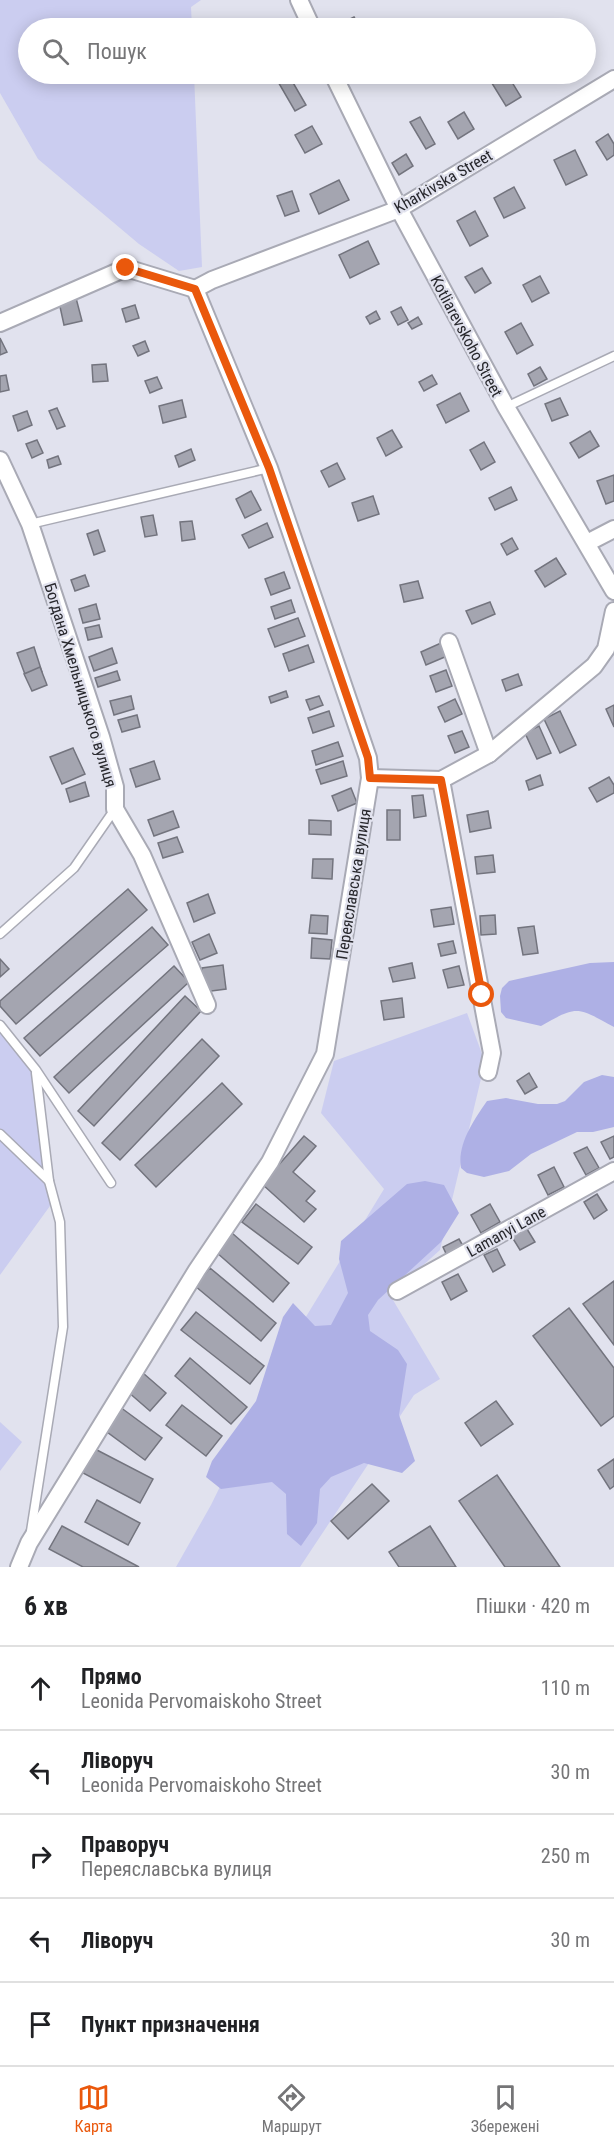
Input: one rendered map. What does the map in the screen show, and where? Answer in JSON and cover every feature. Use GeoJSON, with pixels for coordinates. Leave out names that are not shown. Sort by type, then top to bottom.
{"type":"FeatureCollection","features":[{"type":"Feature","properties":{"kind":"street"},"geometry":{"type":"LineString","coordinates":[[299,0],[307,18]]}},
{"type":"Feature","properties":{"kind":"street","name":"Kharkivska Street"},"geometry":{"type":"LineString","coordinates":[[195,289],[212,280],[399,209],[614,80]]}},
{"type":"Feature","properties":{"kind":"street","name":"Kotliarevskoho Street"},"geometry":{"type":"LineString","coordinates":[[338,84],[399,209],[506,407],[614,591]]}},
{"type":"Feature","properties":{"kind":"street"},"geometry":{"type":"LineString","coordinates":[[0,323],[126,268],[195,289]]}},
{"type":"Feature","properties":{"kind":"street","name":"Переяславська вулиця"},"geometry":{"type":"LineString","coordinates":[[19,1567],[29,1543],[197,1270],[270,1162],[297,1105],[325,1054],[370,778],[368,758],[269,468],[195,289]]}},
{"type":"Feature","properties":{"kind":"street","name":"Богдана Хмельницького вулиця"},"geometry":{"type":"LineString","coordinates":[[0,460],[30,524],[101,737],[116,787],[115,809],[142,855],[207,1005]]}},
{"type":"Feature","properties":{"kind":"street"},"geometry":{"type":"LineString","coordinates":[[586,543],[614,529]]}},
{"type":"Feature","properties":{"kind":"street"},"geometry":{"type":"LineString","coordinates":[[370,778],[441,780],[489,754],[594,666],[606,649],[614,611]]}},
{"type":"Feature","properties":{"kind":"street"},"geometry":{"type":"LineString","coordinates":[[448,642],[489,754]]}},
{"type":"Feature","properties":{"kind":"street"},"geometry":{"type":"LineString","coordinates":[[441,780],[492,1053],[488,1072]]}},
{"type":"Feature","properties":{"kind":"street","name":"Lamanyi Lane"},"geometry":{"type":"LineString","coordinates":[[397,1291],[614,1171]]}},
{"type":"Feature","properties":{"kind":"lane"},"geometry":{"type":"LineString","coordinates":[[506,407],[614,356]]}},
{"type":"Feature","properties":{"kind":"lane"},"geometry":{"type":"LineString","coordinates":[[30,524],[269,468]]}},
{"type":"Feature","properties":{"kind":"lane"},"geometry":{"type":"LineString","coordinates":[[0,934],[74,868],[115,809]]}},
{"type":"Feature","properties":{"kind":"lane"},"geometry":{"type":"LineString","coordinates":[[0,1025],[36,1070],[111,1183]]}},
{"type":"Feature","properties":{"kind":"lane"},"geometry":{"type":"LineString","coordinates":[[29,1543],[63,1328],[60,1222],[49,1181],[36,1070]]}},
{"type":"Feature","properties":{"kind":"lane"},"geometry":{"type":"LineString","coordinates":[[0,1134],[49,1181]]}},
{"type":"Feature","properties":{"kind":"shaded area"},"geometry":{"type":"Polygon","coordinates":[[[0,0],[201,0],[191,7],[192,18],[18,18],[18,84],[194,84],[202,267],[179,271],[139,244],[38,159],[0,93],[0,0]]]}},
{"type":"Feature","properties":{"kind":"shaded area"},"geometry":{"type":"Polygon","coordinates":[[[614,962],[614,1027],[592,1015],[577,1011],[563,1014],[541,1026],[506,1018],[501,1012],[502,988],[509,981],[590,963],[614,962]]]}},
{"type":"Feature","properties":{"kind":"shaded area"},"geometry":{"type":"Polygon","coordinates":[[[467,1013],[485,1062],[440,1250],[390,1295],[440,1379],[414,1395],[300,1567],[176,1567],[211,1505],[293,1338],[384,1189],[321,1113],[334,1061],[467,1013]]]}},
{"type":"Feature","properties":{"kind":"shaded area"},"geometry":{"type":"Polygon","coordinates":[[[0,1025],[36,1070],[55,1199],[0,1275],[0,1025]]]}},
{"type":"Feature","properties":{"kind":"shaded area"},"geometry":{"type":"Polygon","coordinates":[[[602,1075],[614,1077],[614,1127],[593,1132],[577,1132],[531,1154],[509,1171],[484,1177],[467,1173],[461,1168],[460,1159],[464,1141],[487,1101],[506,1098],[538,1104],[557,1104],[565,1101],[584,1082],[602,1075]]]}},
{"type":"Feature","properties":{"kind":"shaded area"},"geometry":{"type":"Polygon","coordinates":[[[425,1181],[444,1185],[459,1213],[441,1242],[378,1300],[368,1315],[370,1331],[398,1350],[407,1364],[399,1415],[415,1461],[402,1473],[364,1463],[331,1477],[320,1489],[317,1523],[301,1546],[287,1534],[286,1494],[272,1482],[221,1489],[206,1477],[212,1461],[256,1401],[283,1317],[293,1303],[315,1326],[331,1325],[348,1293],[339,1259],[341,1241],[407,1184],[425,1181]]]}},
{"type":"Feature","properties":{"kind":"shaded area"},"geometry":{"type":"Polygon","coordinates":[[[0,1422],[22,1442],[0,1471],[0,1422]]]}},
{"type":"Feature","properties":{"kind":"building"},"geometry":{"type":"Polygon","coordinates":[[[279,84],[294,84],[306,105],[295,111],[279,84]]]}},
{"type":"Feature","properties":{"kind":"building"},"geometry":{"type":"Polygon","coordinates":[[[492,84],[513,84],[521,97],[506,106],[492,84]]]}},
{"type":"Feature","properties":{"kind":"building"},"geometry":{"type":"Polygon","coordinates":[[[464,112],[474,129],[458,139],[448,122],[464,112]]]}},
{"type":"Feature","properties":{"kind":"building"},"geometry":{"type":"Polygon","coordinates":[[[420,117],[435,144],[426,149],[410,122],[420,117]]]}},
{"type":"Feature","properties":{"kind":"building"},"geometry":{"type":"Polygon","coordinates":[[[312,126],[322,144],[305,153],[295,135],[312,126]]]}},
{"type":"Feature","properties":{"kind":"building"},"geometry":{"type":"Polygon","coordinates":[[[608,134],[614,144],[614,155],[607,160],[596,142],[608,134]]]}},
{"type":"Feature","properties":{"kind":"building"},"geometry":{"type":"Polygon","coordinates":[[[575,150],[587,175],[566,185],[554,160],[575,150]]]}},
{"type":"Feature","properties":{"kind":"building"},"geometry":{"type":"Polygon","coordinates":[[[406,154],[413,166],[399,175],[392,163],[406,154]]]}},
{"type":"Feature","properties":{"kind":"building"},"geometry":{"type":"Polygon","coordinates":[[[339,180],[349,200],[319,214],[310,194],[339,180]]]}},
{"type":"Feature","properties":{"kind":"building"},"geometry":{"type":"Polygon","coordinates":[[[514,187],[525,208],[504,218],[494,198],[514,187]]]}},
{"type":"Feature","properties":{"kind":"building"},"geometry":{"type":"Polygon","coordinates":[[[292,191],[299,211],[285,216],[277,196],[292,191]]]}},
{"type":"Feature","properties":{"kind":"building"},"geometry":{"type":"Polygon","coordinates":[[[475,211],[488,236],[470,246],[457,221],[475,211]]]}},
{"type":"Feature","properties":{"kind":"building"},"geometry":{"type":"Polygon","coordinates":[[[368,241],[379,264],[350,278],[339,255],[368,241]]]}},
{"type":"Feature","properties":{"kind":"building"},"geometry":{"type":"Polygon","coordinates":[[[482,268],[491,283],[475,293],[465,277],[482,268]]]}},
{"type":"Feature","properties":{"kind":"building"},"geometry":{"type":"Polygon","coordinates":[[[540,276],[549,293],[532,302],[523,285],[540,276]]]}},
{"type":"Feature","properties":{"kind":"building"},"geometry":{"type":"Polygon","coordinates":[[[76,298],[82,321],[64,325],[59,302],[76,298]]]}},
{"type":"Feature","properties":{"kind":"building"},"geometry":{"type":"Polygon","coordinates":[[[135,305],[139,318],[126,322],[122,309],[135,305]]]}},
{"type":"Feature","properties":{"kind":"building"},"geometry":{"type":"Polygon","coordinates":[[[401,307],[408,320],[398,325],[391,312],[401,307]]]}},
{"type":"Feature","properties":{"kind":"building"},"geometry":{"type":"Polygon","coordinates":[[[376,311],[380,319],[370,324],[366,317],[376,311]]]}},
{"type":"Feature","properties":{"kind":"building"},"geometry":{"type":"Polygon","coordinates":[[[418,317],[422,324],[412,329],[408,323],[418,317]]]}},
{"type":"Feature","properties":{"kind":"building"},"geometry":{"type":"Polygon","coordinates":[[[521,323],[533,345],[517,354],[505,332],[521,323]]]}},
{"type":"Feature","properties":{"kind":"building"},"geometry":{"type":"Polygon","coordinates":[[[0,338],[7,352],[0,355],[0,338]]]}},
{"type":"Feature","properties":{"kind":"building"},"geometry":{"type":"Polygon","coordinates":[[[145,341],[149,351],[138,356],[133,346],[145,341]]]}},
{"type":"Feature","properties":{"kind":"building"},"geometry":{"type":"Polygon","coordinates":[[[106,364],[108,381],[93,382],[92,365],[106,364]]]}},
{"type":"Feature","properties":{"kind":"building"},"geometry":{"type":"Polygon","coordinates":[[[540,367],[547,379],[534,386],[528,374],[540,367]]]}},
{"type":"Feature","properties":{"kind":"building"},"geometry":{"type":"Polygon","coordinates":[[[6,375],[9,390],[0,392],[0,376],[6,375]]]}},
{"type":"Feature","properties":{"kind":"building"},"geometry":{"type":"Polygon","coordinates":[[[432,375],[437,384],[424,391],[419,382],[432,375]]]}},
{"type":"Feature","properties":{"kind":"building"},"geometry":{"type":"Polygon","coordinates":[[[157,377],[162,388],[150,393],[145,381],[157,377]]]}},
{"type":"Feature","properties":{"kind":"building"},"geometry":{"type":"Polygon","coordinates":[[[460,393],[469,411],[446,423],[437,405],[460,393]]]}},
{"type":"Feature","properties":{"kind":"building"},"geometry":{"type":"Polygon","coordinates":[[[560,398],[568,415],[552,421],[545,404],[560,398]]]}},
{"type":"Feature","properties":{"kind":"building"},"geometry":{"type":"Polygon","coordinates":[[[182,400],[186,417],[163,423],[159,406],[182,400]]]}},
{"type":"Feature","properties":{"kind":"building"},"geometry":{"type":"Polygon","coordinates":[[[57,408],[65,426],[57,429],[49,411],[57,408]]]}},
{"type":"Feature","properties":{"kind":"building"},"geometry":{"type":"Polygon","coordinates":[[[27,411],[32,425],[18,431],[13,416],[27,411]]]}},
{"type":"Feature","properties":{"kind":"building"},"geometry":{"type":"Polygon","coordinates":[[[392,430],[402,447],[386,456],[377,438],[392,430]]]}},
{"type":"Feature","properties":{"kind":"building"},"geometry":{"type":"Polygon","coordinates":[[[590,431],[599,446],[579,458],[570,443],[590,431]]]}},
{"type":"Feature","properties":{"kind":"building"},"geometry":{"type":"Polygon","coordinates":[[[37,440],[43,453],[32,458],[26,444],[37,440]]]}},
{"type":"Feature","properties":{"kind":"building"},"geometry":{"type":"Polygon","coordinates":[[[484,442],[495,462],[481,470],[470,450],[484,442]]]}},
{"type":"Feature","properties":{"kind":"building"},"geometry":{"type":"Polygon","coordinates":[[[191,449],[195,460],[179,467],[175,456],[191,449]]]}},
{"type":"Feature","properties":{"kind":"building"},"geometry":{"type":"Polygon","coordinates":[[[58,456],[61,464],[49,468],[47,460],[58,456]]]}},
{"type":"Feature","properties":{"kind":"building"},"geometry":{"type":"Polygon","coordinates":[[[337,463],[345,479],[329,487],[321,471],[337,463]]]}},
{"type":"Feature","properties":{"kind":"building"},"geometry":{"type":"Polygon","coordinates":[[[614,475],[614,501],[606,504],[597,481],[614,475]]]}},
{"type":"Feature","properties":{"kind":"building"},"geometry":{"type":"Polygon","coordinates":[[[511,487],[517,500],[495,510],[489,498],[511,487]]]}},
{"type":"Feature","properties":{"kind":"building"},"geometry":{"type":"Polygon","coordinates":[[[251,491],[261,510],[245,518],[236,499],[251,491]]]}},
{"type":"Feature","properties":{"kind":"building"},"geometry":{"type":"Polygon","coordinates":[[[373,496],[379,514],[358,521],[352,503],[373,496]]]}},
{"type":"Feature","properties":{"kind":"building"},"geometry":{"type":"Polygon","coordinates":[[[153,515],[157,535],[145,537],[141,517],[153,515]]]}},
{"type":"Feature","properties":{"kind":"building"},"geometry":{"type":"Polygon","coordinates":[[[192,521],[195,539],[182,541],[180,522],[192,521]]]}},
{"type":"Feature","properties":{"kind":"building"},"geometry":{"type":"Polygon","coordinates":[[[267,523],[273,537],[249,548],[242,535],[267,523]]]}},
{"type":"Feature","properties":{"kind":"building"},"geometry":{"type":"Polygon","coordinates":[[[98,530],[105,551],[94,555],[87,534],[98,530]]]}},
{"type":"Feature","properties":{"kind":"building"},"geometry":{"type":"Polygon","coordinates":[[[512,538],[518,549],[507,555],[501,544],[512,538]]]}},
{"type":"Feature","properties":{"kind":"building"},"geometry":{"type":"Polygon","coordinates":[[[556,558],[566,574],[545,587],[535,571],[556,558]]]}},
{"type":"Feature","properties":{"kind":"building"},"geometry":{"type":"Polygon","coordinates":[[[284,572],[290,588],[271,595],[265,579],[284,572]]]}},
{"type":"Feature","properties":{"kind":"building"},"geometry":{"type":"Polygon","coordinates":[[[85,575],[89,586],[75,591],[71,580],[85,575]]]}},
{"type":"Feature","properties":{"kind":"building"},"geometry":{"type":"Polygon","coordinates":[[[418,581],[423,598],[404,602],[400,585],[418,581]]]}},
{"type":"Feature","properties":{"kind":"building"},"geometry":{"type":"Polygon","coordinates":[[[291,600],[295,612],[275,619],[271,607],[291,600]]]}},
{"type":"Feature","properties":{"kind":"building"},"geometry":{"type":"Polygon","coordinates":[[[490,602],[495,614],[472,624],[466,611],[490,602]]]}},
{"type":"Feature","properties":{"kind":"building"},"geometry":{"type":"Polygon","coordinates":[[[96,604],[100,619],[83,623],[79,609],[96,604]]]}},
{"type":"Feature","properties":{"kind":"building"},"geometry":{"type":"Polygon","coordinates":[[[298,618],[305,636],[275,647],[268,629],[298,618]]]}},
{"type":"Feature","properties":{"kind":"building"},"geometry":{"type":"Polygon","coordinates":[[[99,625],[102,637],[88,640],[85,628],[99,625]]]}},
{"type":"Feature","properties":{"kind":"building"},"geometry":{"type":"Polygon","coordinates":[[[441,643],[447,656],[426,665],[421,652],[441,643]]]}},
{"type":"Feature","properties":{"kind":"building"},"geometry":{"type":"Polygon","coordinates":[[[308,645],[314,662],[289,671],[283,654],[308,645]]]}},
{"type":"Feature","properties":{"kind":"building"},"geometry":{"type":"Polygon","coordinates":[[[34,647],[42,672],[26,677],[17,653],[34,647]]]}},
{"type":"Feature","properties":{"kind":"building"},"geometry":{"type":"Polygon","coordinates":[[[112,648],[117,663],[94,671],[89,657],[112,648]]]}},
{"type":"Feature","properties":{"kind":"building"},"geometry":{"type":"Polygon","coordinates":[[[40,667],[47,685],[32,691],[24,674],[40,667]]]}},
{"type":"Feature","properties":{"kind":"building"},"geometry":{"type":"Polygon","coordinates":[[[446,670],[452,686],[436,692],[430,676],[446,670]]]}},
{"type":"Feature","properties":{"kind":"building"},"geometry":{"type":"Polygon","coordinates":[[[117,671],[120,680],[98,687],[95,678],[117,671]]]}},
{"type":"Feature","properties":{"kind":"building"},"geometry":{"type":"Polygon","coordinates":[[[518,674],[522,685],[506,691],[502,680],[518,674]]]}},
{"type":"Feature","properties":{"kind":"building"},"geometry":{"type":"Polygon","coordinates":[[[286,691],[288,697],[271,703],[269,697],[286,691]]]}},
{"type":"Feature","properties":{"kind":"building"},"geometry":{"type":"Polygon","coordinates":[[[131,696],[134,709],[114,715],[110,701],[131,696]]]}},
{"type":"Feature","properties":{"kind":"building"},"geometry":{"type":"Polygon","coordinates":[[[319,696],[323,705],[310,710],[306,700],[319,696]]]}},
{"type":"Feature","properties":{"kind":"building"},"geometry":{"type":"Polygon","coordinates":[[[455,699],[462,714],[445,722],[438,707],[455,699]]]}},
{"type":"Feature","properties":{"kind":"building"},"geometry":{"type":"Polygon","coordinates":[[[614,705],[614,727],[606,709],[614,705]]]}},
{"type":"Feature","properties":{"kind":"building"},"geometry":{"type":"Polygon","coordinates":[[[329,711],[334,726],[313,733],[308,718],[329,711]]]}},
{"type":"Feature","properties":{"kind":"building"},"geometry":{"type":"Polygon","coordinates":[[[560,711],[576,745],[560,753],[544,719],[560,711]]]}},
{"type":"Feature","properties":{"kind":"building"},"geometry":{"type":"Polygon","coordinates":[[[137,715],[140,727],[122,732],[118,720],[137,715]]]}},
{"type":"Feature","properties":{"kind":"building"},"geometry":{"type":"Polygon","coordinates":[[[539,726],[551,753],[537,759],[525,733],[539,726]]]}},
{"type":"Feature","properties":{"kind":"building"},"geometry":{"type":"Polygon","coordinates":[[[462,731],[469,747],[455,753],[448,736],[462,731]]]}},
{"type":"Feature","properties":{"kind":"building"},"geometry":{"type":"Polygon","coordinates":[[[338,742],[343,756],[316,765],[312,751],[338,742]]]}},
{"type":"Feature","properties":{"kind":"building"},"geometry":{"type":"Polygon","coordinates":[[[73,748],[85,774],[62,784],[50,757],[73,748]]]}},
{"type":"Feature","properties":{"kind":"building"},"geometry":{"type":"Polygon","coordinates":[[[154,761],[160,779],[136,787],[130,769],[154,761]]]}},
{"type":"Feature","properties":{"kind":"building"},"geometry":{"type":"Polygon","coordinates":[[[343,761],[347,776],[321,784],[316,770],[343,761]]]}},
{"type":"Feature","properties":{"kind":"building"},"geometry":{"type":"Polygon","coordinates":[[[540,775],[543,785],[529,790],[526,781],[540,775]]]}},
{"type":"Feature","properties":{"kind":"building"},"geometry":{"type":"Polygon","coordinates":[[[609,777],[614,785],[614,793],[597,802],[589,788],[609,777]]]}},
{"type":"Feature","properties":{"kind":"building"},"geometry":{"type":"Polygon","coordinates":[[[85,782],[89,796],[70,802],[66,789],[85,782]]]}},
{"type":"Feature","properties":{"kind":"building"},"geometry":{"type":"Polygon","coordinates":[[[351,788],[357,803],[338,811],[332,796],[351,788]]]}},
{"type":"Feature","properties":{"kind":"building"},"geometry":{"type":"Polygon","coordinates":[[[423,795],[426,816],[414,818],[412,796],[423,795]]]}},
{"type":"Feature","properties":{"kind":"building"},"geometry":{"type":"Polygon","coordinates":[[[387,810],[400,810],[400,840],[387,840],[387,810]]]}},
{"type":"Feature","properties":{"kind":"building"},"geometry":{"type":"Polygon","coordinates":[[[173,811],[179,827],[154,836],[148,820],[173,811]]]}},
{"type":"Feature","properties":{"kind":"building"},"geometry":{"type":"Polygon","coordinates":[[[488,811],[491,828],[470,832],[467,815],[488,811]]]}},
{"type":"Feature","properties":{"kind":"building"},"geometry":{"type":"Polygon","coordinates":[[[309,820],[331,821],[331,835],[309,834],[309,820]]]}},
{"type":"Feature","properties":{"kind":"building"},"geometry":{"type":"Polygon","coordinates":[[[177,837],[183,852],[163,858],[158,843],[177,837]]]}},
{"type":"Feature","properties":{"kind":"building"},"geometry":{"type":"Polygon","coordinates":[[[493,855],[495,872],[477,874],[475,857],[493,855]]]}},
{"type":"Feature","properties":{"kind":"building"},"geometry":{"type":"Polygon","coordinates":[[[313,859],[333,859],[332,879],[312,878],[313,859]]]}},
{"type":"Feature","properties":{"kind":"building"},"geometry":{"type":"Polygon","coordinates":[[[128,889],[147,910],[16,1024],[0,1006],[0,1001],[128,889]]]}},
{"type":"Feature","properties":{"kind":"building"},"geometry":{"type":"Polygon","coordinates":[[[208,894],[215,913],[194,922],[187,903],[208,894]]]}},
{"type":"Feature","properties":{"kind":"building"},"geometry":{"type":"Polygon","coordinates":[[[451,907],[454,924],[434,927],[431,910],[451,907]]]}},
{"type":"Feature","properties":{"kind":"building"},"geometry":{"type":"Polygon","coordinates":[[[311,915],[328,916],[327,934],[309,933],[311,915]]]}},
{"type":"Feature","properties":{"kind":"building"},"geometry":{"type":"Polygon","coordinates":[[[495,915],[496,934],[481,935],[480,916],[495,915]]]}},
{"type":"Feature","properties":{"kind":"building"},"geometry":{"type":"Polygon","coordinates":[[[534,926],[538,953],[523,955],[518,928],[534,926]]]}},
{"type":"Feature","properties":{"kind":"building"},"geometry":{"type":"Polygon","coordinates":[[[152,927],[168,945],[40,1056],[24,1038],[152,927]]]}},
{"type":"Feature","properties":{"kind":"building"},"geometry":{"type":"Polygon","coordinates":[[[209,934],[217,953],[200,960],[192,942],[209,934]]]}},
{"type":"Feature","properties":{"kind":"building"},"geometry":{"type":"Polygon","coordinates":[[[312,938],[332,940],[330,959],[311,958],[312,938]]]}},
{"type":"Feature","properties":{"kind":"building"},"geometry":{"type":"Polygon","coordinates":[[[453,941],[456,953],[441,956],[438,944],[453,941]]]}},
{"type":"Feature","properties":{"kind":"building"},"geometry":{"type":"Polygon","coordinates":[[[0,959],[9,969],[0,977],[0,959]]]}},
{"type":"Feature","properties":{"kind":"building"},"geometry":{"type":"Polygon","coordinates":[[[412,963],[415,978],[393,982],[389,968],[412,963]]]}},
{"type":"Feature","properties":{"kind":"building"},"geometry":{"type":"Polygon","coordinates":[[[223,965],[226,989],[204,992],[202,968],[223,965]]]}},
{"type":"Feature","properties":{"kind":"building"},"geometry":{"type":"Polygon","coordinates":[[[174,966],[189,982],[69,1093],[54,1077],[174,966]]]}},
{"type":"Feature","properties":{"kind":"building"},"geometry":{"type":"Polygon","coordinates":[[[459,966],[464,985],[448,988],[443,970],[459,966]]]}},
{"type":"Feature","properties":{"kind":"building"},"geometry":{"type":"Polygon","coordinates":[[[185,996],[201,1011],[94,1126],[78,1111],[185,996]]]}},
{"type":"Feature","properties":{"kind":"building"},"geometry":{"type":"Polygon","coordinates":[[[402,998],[404,1017],[384,1020],[381,1001],[402,998]]]}},
{"type":"Feature","properties":{"kind":"building"},"geometry":{"type":"Polygon","coordinates":[[[202,1039],[219,1056],[120,1160],[102,1143],[202,1039]]]}},
{"type":"Feature","properties":{"kind":"building"},"geometry":{"type":"Polygon","coordinates":[[[529,1073],[537,1087],[525,1094],[517,1081],[529,1073]]]}},
{"type":"Feature","properties":{"kind":"building"},"geometry":{"type":"Polygon","coordinates":[[[222,1083],[242,1104],[156,1187],[135,1165],[222,1083]]]}},
{"type":"Feature","properties":{"kind":"building"},"geometry":{"type":"Polygon","coordinates":[[[304,1136],[316,1146],[293,1172],[315,1191],[306,1201],[316,1209],[304,1222],[262,1184],[304,1136]]]}},
{"type":"Feature","properties":{"kind":"building"},"geometry":{"type":"Polygon","coordinates":[[[614,1136],[614,1157],[610,1159],[601,1142],[614,1136]]]}},
{"type":"Feature","properties":{"kind":"building"},"geometry":{"type":"Polygon","coordinates":[[[587,1147],[599,1168],[586,1175],[574,1153],[587,1147]]]}},
{"type":"Feature","properties":{"kind":"building"},"geometry":{"type":"Polygon","coordinates":[[[554,1167],[564,1187],[548,1195],[538,1175],[554,1167]]]}},
{"type":"Feature","properties":{"kind":"building"},"geometry":{"type":"Polygon","coordinates":[[[597,1194],[607,1210],[594,1219],[584,1202],[597,1194]]]}},
{"type":"Feature","properties":{"kind":"building"},"geometry":{"type":"Polygon","coordinates":[[[256,1204],[312,1247],[298,1264],[242,1222],[256,1204]]]}},
{"type":"Feature","properties":{"kind":"building"},"geometry":{"type":"Polygon","coordinates":[[[490,1204],[500,1222],[481,1233],[471,1215],[490,1204]]]}},
{"type":"Feature","properties":{"kind":"building"},"geometry":{"type":"Polygon","coordinates":[[[527,1229],[535,1242],[520,1250],[512,1237],[527,1229]]]}},
{"type":"Feature","properties":{"kind":"building"},"geometry":{"type":"Polygon","coordinates":[[[232,1233],[289,1283],[273,1302],[216,1252],[232,1233]]]}},
{"type":"Feature","properties":{"kind":"building"},"geometry":{"type":"Polygon","coordinates":[[[459,1239],[466,1251],[449,1260],[443,1247],[459,1239]]]}},
{"type":"Feature","properties":{"kind":"building"},"geometry":{"type":"Polygon","coordinates":[[[497,1249],[505,1265],[493,1272],[484,1255],[497,1249]]]}},
{"type":"Feature","properties":{"kind":"building"},"geometry":{"type":"Polygon","coordinates":[[[210,1268],[276,1323],[261,1341],[195,1286],[210,1268]]]}},
{"type":"Feature","properties":{"kind":"building"},"geometry":{"type":"Polygon","coordinates":[[[458,1274],[467,1291],[451,1300],[442,1282],[458,1274]]]}},
{"type":"Feature","properties":{"kind":"building"},"geometry":{"type":"Polygon","coordinates":[[[614,1281],[614,1345],[583,1304],[614,1281]]]}},
{"type":"Feature","properties":{"kind":"building"},"geometry":{"type":"Polygon","coordinates":[[[569,1308],[614,1368],[614,1416],[601,1426],[533,1336],[569,1308]]]}},
{"type":"Feature","properties":{"kind":"building"},"geometry":{"type":"Polygon","coordinates":[[[196,1312],[264,1366],[250,1384],[181,1330],[196,1312]]]}},
{"type":"Feature","properties":{"kind":"building"},"geometry":{"type":"Polygon","coordinates":[[[190,1358],[247,1407],[231,1424],[175,1376],[190,1358]]]}},
{"type":"Feature","properties":{"kind":"building"},"geometry":{"type":"Polygon","coordinates":[[[143,1373],[166,1393],[150,1411],[127,1391],[143,1373]]]}},
{"type":"Feature","properties":{"kind":"building"},"geometry":{"type":"Polygon","coordinates":[[[496,1401],[513,1424],[481,1446],[465,1423],[496,1401]]]}},
{"type":"Feature","properties":{"kind":"building"},"geometry":{"type":"Polygon","coordinates":[[[182,1405],[222,1436],[206,1456],[166,1425],[182,1405]]]}},
{"type":"Feature","properties":{"kind":"building"},"geometry":{"type":"Polygon","coordinates":[[[120,1407],[162,1438],[145,1460],[103,1429],[120,1407]]]}},
{"type":"Feature","properties":{"kind":"building"},"geometry":{"type":"Polygon","coordinates":[[[95,1449],[153,1479],[140,1503],[83,1473],[95,1449]]]}},
{"type":"Feature","properties":{"kind":"building"},"geometry":{"type":"Polygon","coordinates":[[[614,1459],[614,1486],[610,1489],[598,1470],[614,1459]]]}},
{"type":"Feature","properties":{"kind":"building"},"geometry":{"type":"Polygon","coordinates":[[[497,1475],[560,1567],[505,1567],[459,1501],[497,1475]]]}},
{"type":"Feature","properties":{"kind":"building"},"geometry":{"type":"Polygon","coordinates":[[[372,1484],[389,1501],[348,1539],[331,1521],[372,1484]]]}},
{"type":"Feature","properties":{"kind":"building"},"geometry":{"type":"Polygon","coordinates":[[[97,1500],[140,1523],[128,1545],[85,1522],[97,1500]]]}},
{"type":"Feature","properties":{"kind":"building"},"geometry":{"type":"Polygon","coordinates":[[[62,1526],[139,1567],[83,1567],[49,1549],[62,1526]]]}},
{"type":"Feature","properties":{"kind":"building"},"geometry":{"type":"Polygon","coordinates":[[[430,1526],[456,1567],[399,1567],[389,1552],[430,1526]]]}},
{"type":"Feature","properties":{"kind":"route"},"geometry":{"type":"LineString","coordinates":[[126,268],[195,289],[269,468],[368,758],[370,778],[441,780],[482,995]]}}]}
